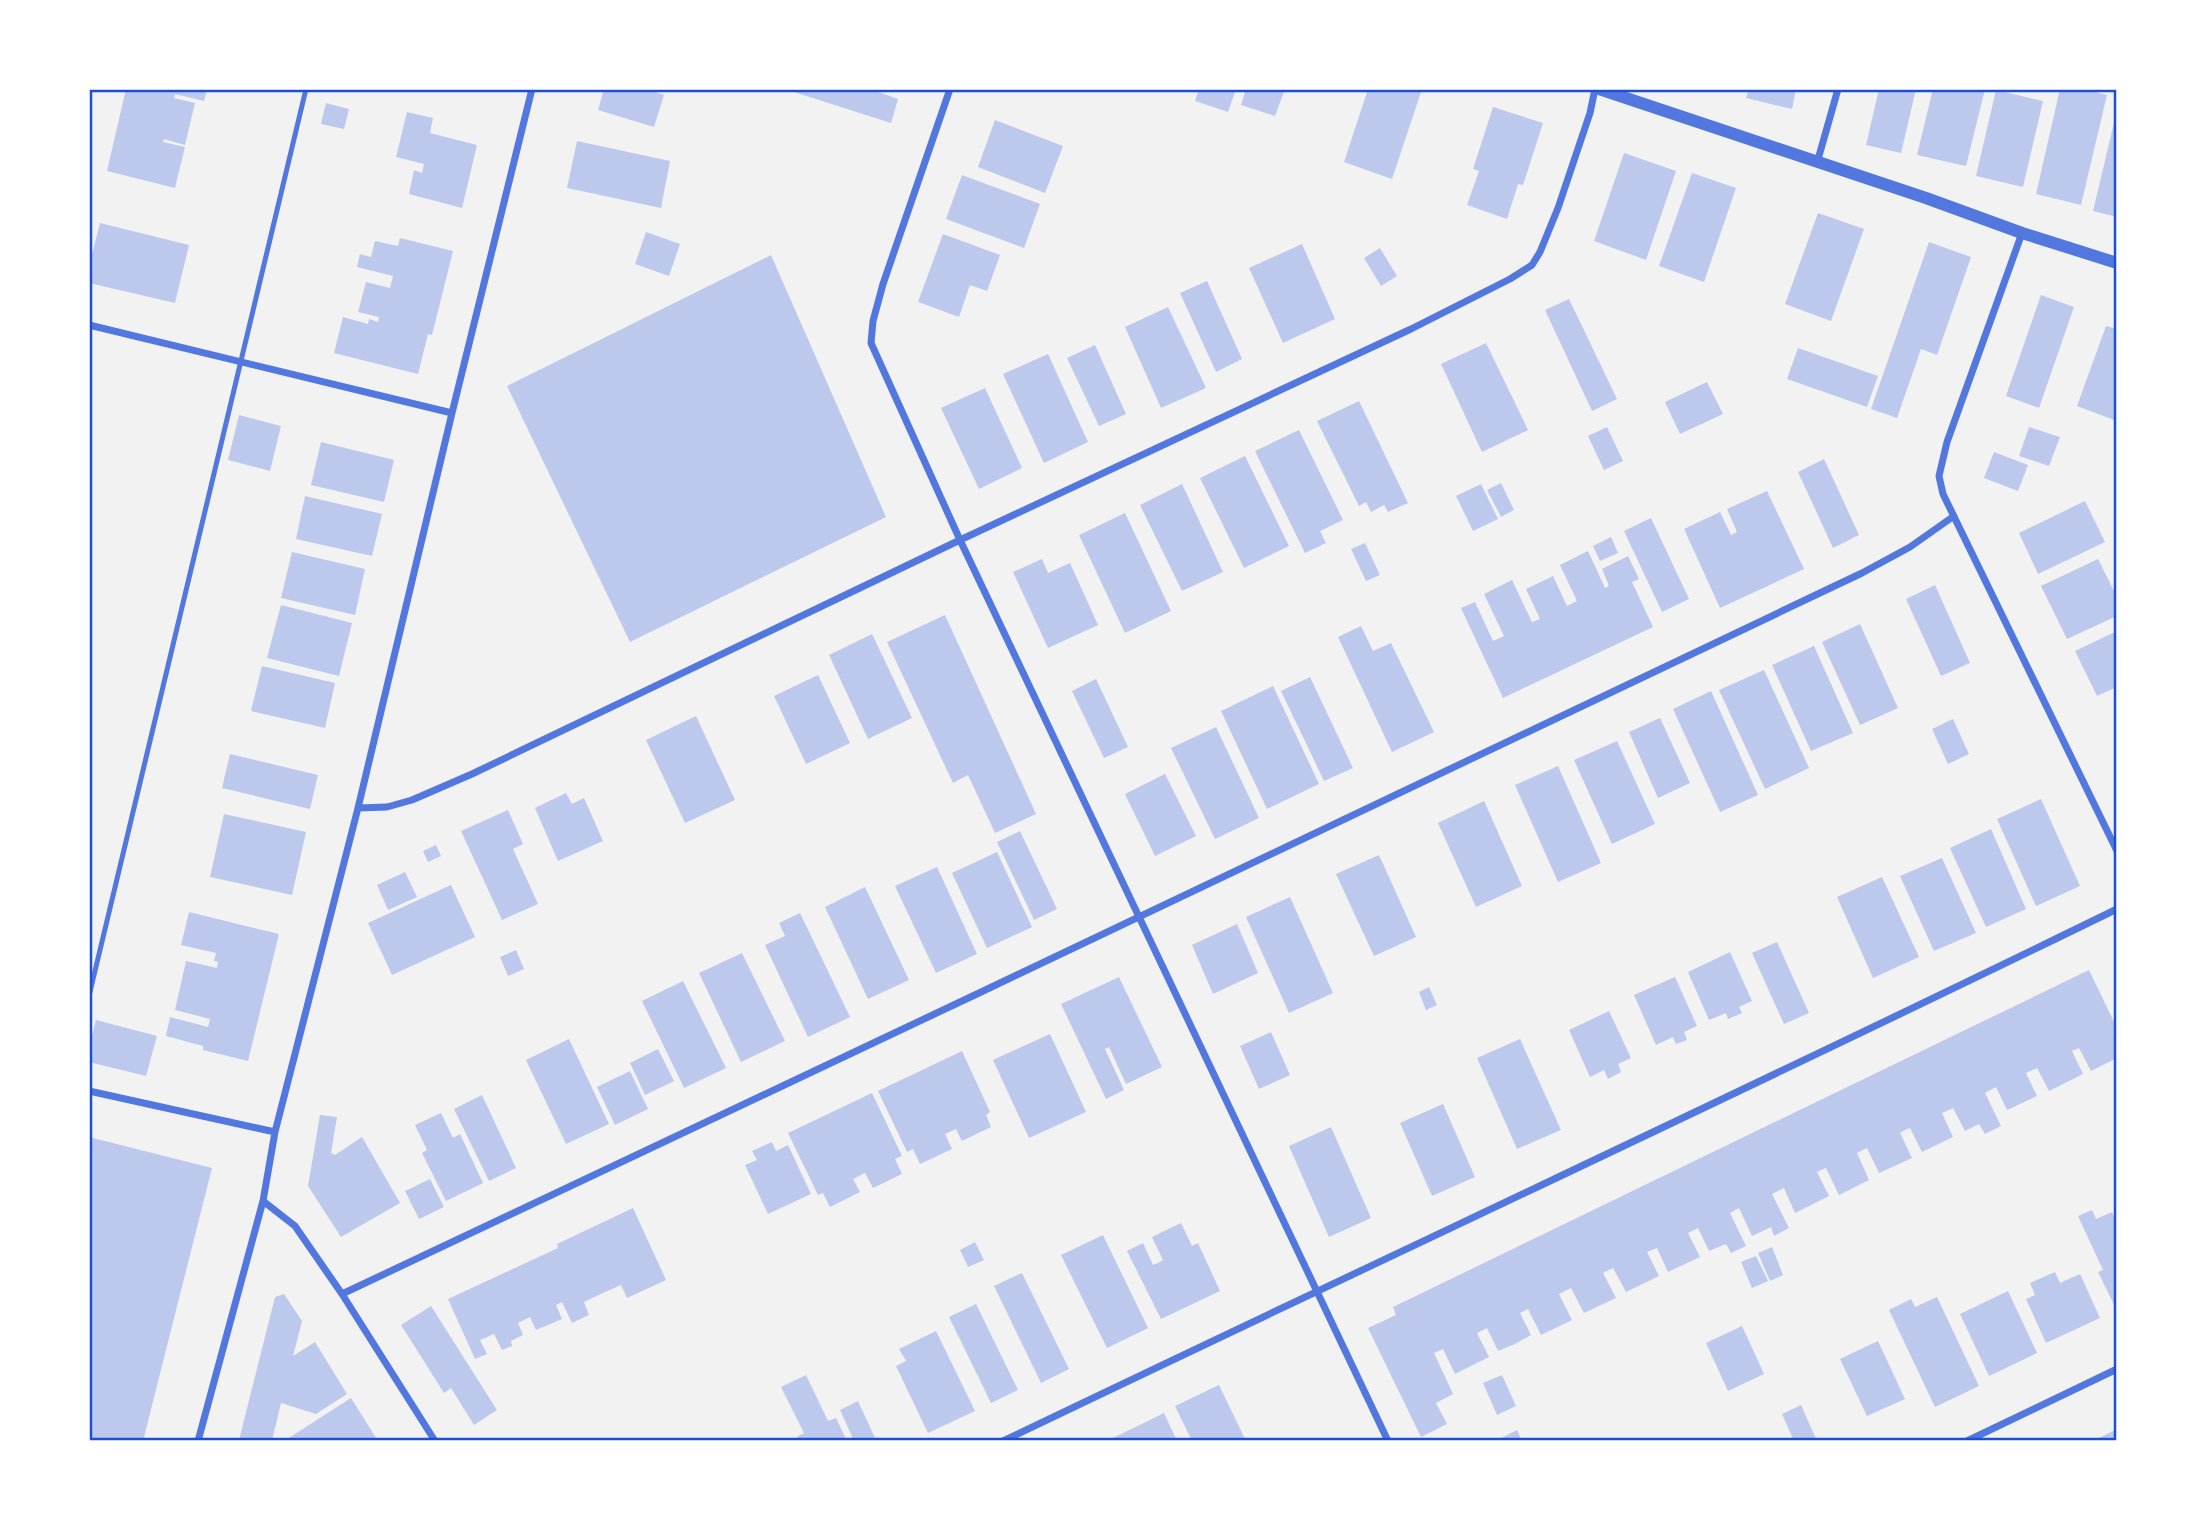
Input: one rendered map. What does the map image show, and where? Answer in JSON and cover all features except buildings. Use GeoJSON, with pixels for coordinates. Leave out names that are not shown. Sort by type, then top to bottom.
{"type":"FeatureCollection","features":[{"type":"Feature","properties":{"kind":"street"},"geometry":{"type":"LineString","coordinates":[[198,1441],[263,1200],[275,1132],[358,808],[532,89]]}},
{"type":"Feature","properties":{"kind":"street"},"geometry":{"type":"LineString","coordinates":[[950,89],[883,284],[873,321],[871,343],[960,540],[1388,1441]]}},
{"type":"Feature","properties":{"kind":"street"},"geometry":{"type":"LineString","coordinates":[[358,808],[387,807],[412,800],[472,774],[960,540],[1411,329],[1510,279],[1532,265],[1558,208],[1597,89],[2117,263]]}},
{"type":"Feature","properties":{"kind":"street"},"geometry":{"type":"LineString","coordinates":[[1817,163],[1838,89]]}},
{"type":"Feature","properties":{"kind":"street"},"geometry":{"type":"LineString","coordinates":[[2022,233],[1947,442],[1939,476],[1943,494],[2117,851]]}},
{"type":"Feature","properties":{"kind":"street"},"geometry":{"type":"LineString","coordinates":[[89,325],[452,413]]}},
{"type":"Feature","properties":{"kind":"street"},"geometry":{"type":"LineString","coordinates":[[342,1294],[727,1114],[845,1055],[1862,573],[1910,547],[1954,516]]}},
{"type":"Feature","properties":{"kind":"street"},"geometry":{"type":"LineString","coordinates":[[1003,1441],[1316,1290],[1849,1040],[2117,909]]}},
{"type":"Feature","properties":{"kind":"street"},"geometry":{"type":"LineString","coordinates":[[89,1091],[275,1132]]}},
{"type":"Feature","properties":{"kind":"street"},"geometry":{"type":"LineString","coordinates":[[263,1200],[295,1226],[436,1441]]}},
{"type":"Feature","properties":{"kind":"street"},"geometry":{"type":"LineString","coordinates":[[1967,1441],[2117,1369]]}},
{"type":"Feature","properties":{"kind":"lane"},"geometry":{"type":"LineString","coordinates":[[89,996],[306,89]]}}]}
